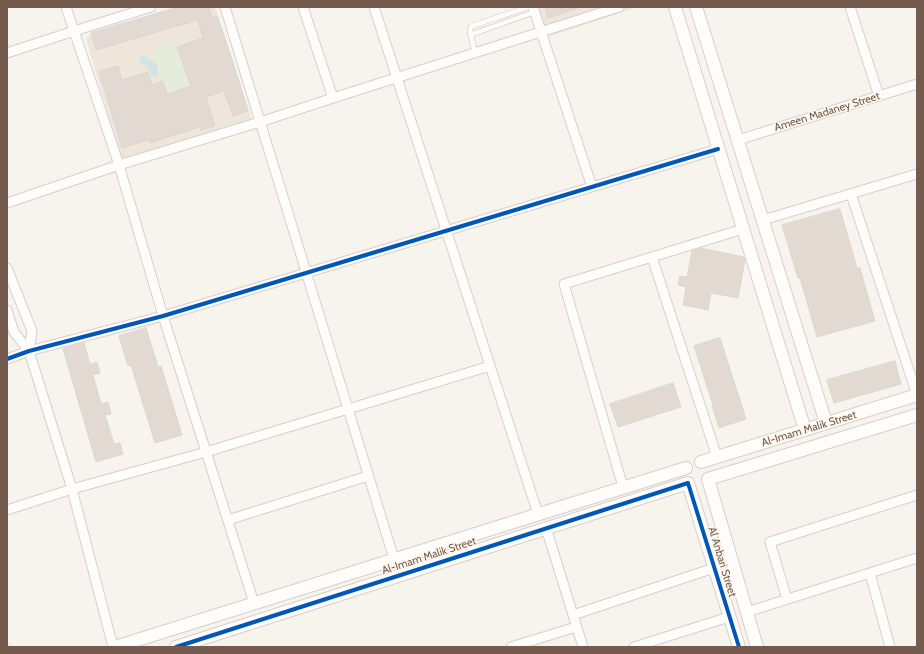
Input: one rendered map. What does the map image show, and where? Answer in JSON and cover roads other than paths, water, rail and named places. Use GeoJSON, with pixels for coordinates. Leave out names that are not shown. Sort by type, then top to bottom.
{"type":"FeatureCollection","features":[{"type":"Feature","properties":{"kind":"street"},"geometry":{"type":"LineString","coordinates":[[67,7],[119,165],[163,316],[254,603]]}},
{"type":"Feature","properties":{"kind":"street"},"geometry":{"type":"LineString","coordinates":[[8,50],[151,7]]}},
{"type":"Feature","properties":{"kind":"street"},"geometry":{"type":"LineString","coordinates":[[225,7],[394,559]]}},
{"type":"Feature","properties":{"kind":"street"},"geometry":{"type":"LineString","coordinates":[[303,7],[333,98]]}},
{"type":"Feature","properties":{"kind":"street"},"geometry":{"type":"LineString","coordinates":[[374,7],[538,514]]}},
{"type":"Feature","properties":{"kind":"street"},"geometry":{"type":"LineString","coordinates":[[7,203],[119,165],[260,122],[619,7]]}},
{"type":"Feature","properties":{"kind":"street"},"geometry":{"type":"LineString","coordinates":[[675,7],[805,430]]}},
{"type":"Feature","properties":{"kind":"street"},"geometry":{"type":"LineString","coordinates":[[696,7],[826,423]]}},
{"type":"Feature","properties":{"kind":"street"},"geometry":{"type":"LineString","coordinates":[[850,7],[879,96]]}},
{"type":"Feature","properties":{"kind":"street"},"geometry":{"type":"LineString","coordinates":[[532,9],[592,187]]}},
{"type":"Feature","properties":{"kind":"street"},"geometry":{"type":"LineString","coordinates":[[693,66],[712,59]]}},
{"type":"Feature","properties":{"kind":"street","name":"Ameen Madaney Street"},"geometry":{"type":"LineString","coordinates":[[738,140],[917,84]]}},
{"type":"Feature","properties":{"kind":"street"},"geometry":{"type":"LineString","coordinates":[[7,358],[163,316],[718,149]]}},
{"type":"Feature","properties":{"kind":"street"},"geometry":{"type":"LineString","coordinates":[[763,220],[917,174]]}},
{"type":"Feature","properties":{"kind":"street"},"geometry":{"type":"LineString","coordinates":[[850,194],[917,395]]}},
{"type":"Feature","properties":{"kind":"street"},"geometry":{"type":"LineString","coordinates":[[623,487],[564,284],[743,229]]}},
{"type":"Feature","properties":{"kind":"street"},"geometry":{"type":"LineString","coordinates":[[652,257],[717,457]]}},
{"type":"Feature","properties":{"kind":"street"},"geometry":{"type":"LineString","coordinates":[[7,268],[32,331],[29,351]]}},
{"type":"Feature","properties":{"kind":"street"},"geometry":{"type":"LineString","coordinates":[[7,310],[14,332],[29,351],[72,489],[114,647]]}},
{"type":"Feature","properties":{"kind":"street"},"geometry":{"type":"LineString","coordinates":[[778,342],[798,335]]}},
{"type":"Feature","properties":{"kind":"street"},"geometry":{"type":"LineString","coordinates":[[7,510],[72,489],[206,452],[490,366]]}},
{"type":"Feature","properties":{"kind":"street","name":"Al-Imam Malik Street"},"geometry":{"type":"LineString","coordinates":[[701,462],[917,395]]}},
{"type":"Feature","properties":{"kind":"street","name":"Al-Imam Malik Street"},"geometry":{"type":"LineString","coordinates":[[708,479],[917,415]]}},
{"type":"Feature","properties":{"kind":"street"},"geometry":{"type":"LineString","coordinates":[[692,462],[701,462],[709,472],[708,479],[699,486],[688,483],[684,476],[686,468],[692,462]]}},
{"type":"Feature","properties":{"kind":"street","name":"Al-Imam Malik Street"},"geometry":{"type":"LineString","coordinates":[[114,647],[686,468]]}},
{"type":"Feature","properties":{"kind":"street"},"geometry":{"type":"LineString","coordinates":[[228,520],[368,476]]}},
{"type":"Feature","properties":{"kind":"street","name":"Al Anbari Street"},"geometry":{"type":"LineString","coordinates":[[708,479],[757,647]]}},
{"type":"Feature","properties":{"kind":"street","name":"Al-Imam Malik Street"},"geometry":{"type":"LineString","coordinates":[[176,647],[688,483]]}},
{"type":"Feature","properties":{"kind":"street","name":"Al Anbari Street"},"geometry":{"type":"LineString","coordinates":[[688,483],[738,647]]}},
{"type":"Feature","properties":{"kind":"street"},"geometry":{"type":"LineString","coordinates":[[787,599],[770,542],[917,495]]}},
{"type":"Feature","properties":{"kind":"street"},"geometry":{"type":"LineString","coordinates":[[546,528],[583,647]]}},
{"type":"Feature","properties":{"kind":"street"},"geometry":{"type":"LineString","coordinates":[[747,612],[917,558]]}},
{"type":"Feature","properties":{"kind":"street"},"geometry":{"type":"LineString","coordinates":[[573,615],[714,568]]}},
{"type":"Feature","properties":{"kind":"street"},"geometry":{"type":"LineString","coordinates":[[870,572],[890,647]]}},
{"type":"Feature","properties":{"kind":"street"},"geometry":{"type":"LineString","coordinates":[[323,582],[328,598]]}},
{"type":"Feature","properties":{"kind":"street"},"geometry":{"type":"LineString","coordinates":[[638,646],[729,617]]}},
{"type":"Feature","properties":{"kind":"street"},"geometry":{"type":"LineString","coordinates":[[511,647],[576,627]]}},
{"type":"Feature","properties":{"kind":"lane"},"geometry":{"type":"LineString","coordinates":[[470,35],[532,9]]}},
{"type":"Feature","properties":{"kind":"lane"},"geometry":{"type":"LineString","coordinates":[[475,53],[470,35],[470,28],[472,26],[532,9]]}}]}
